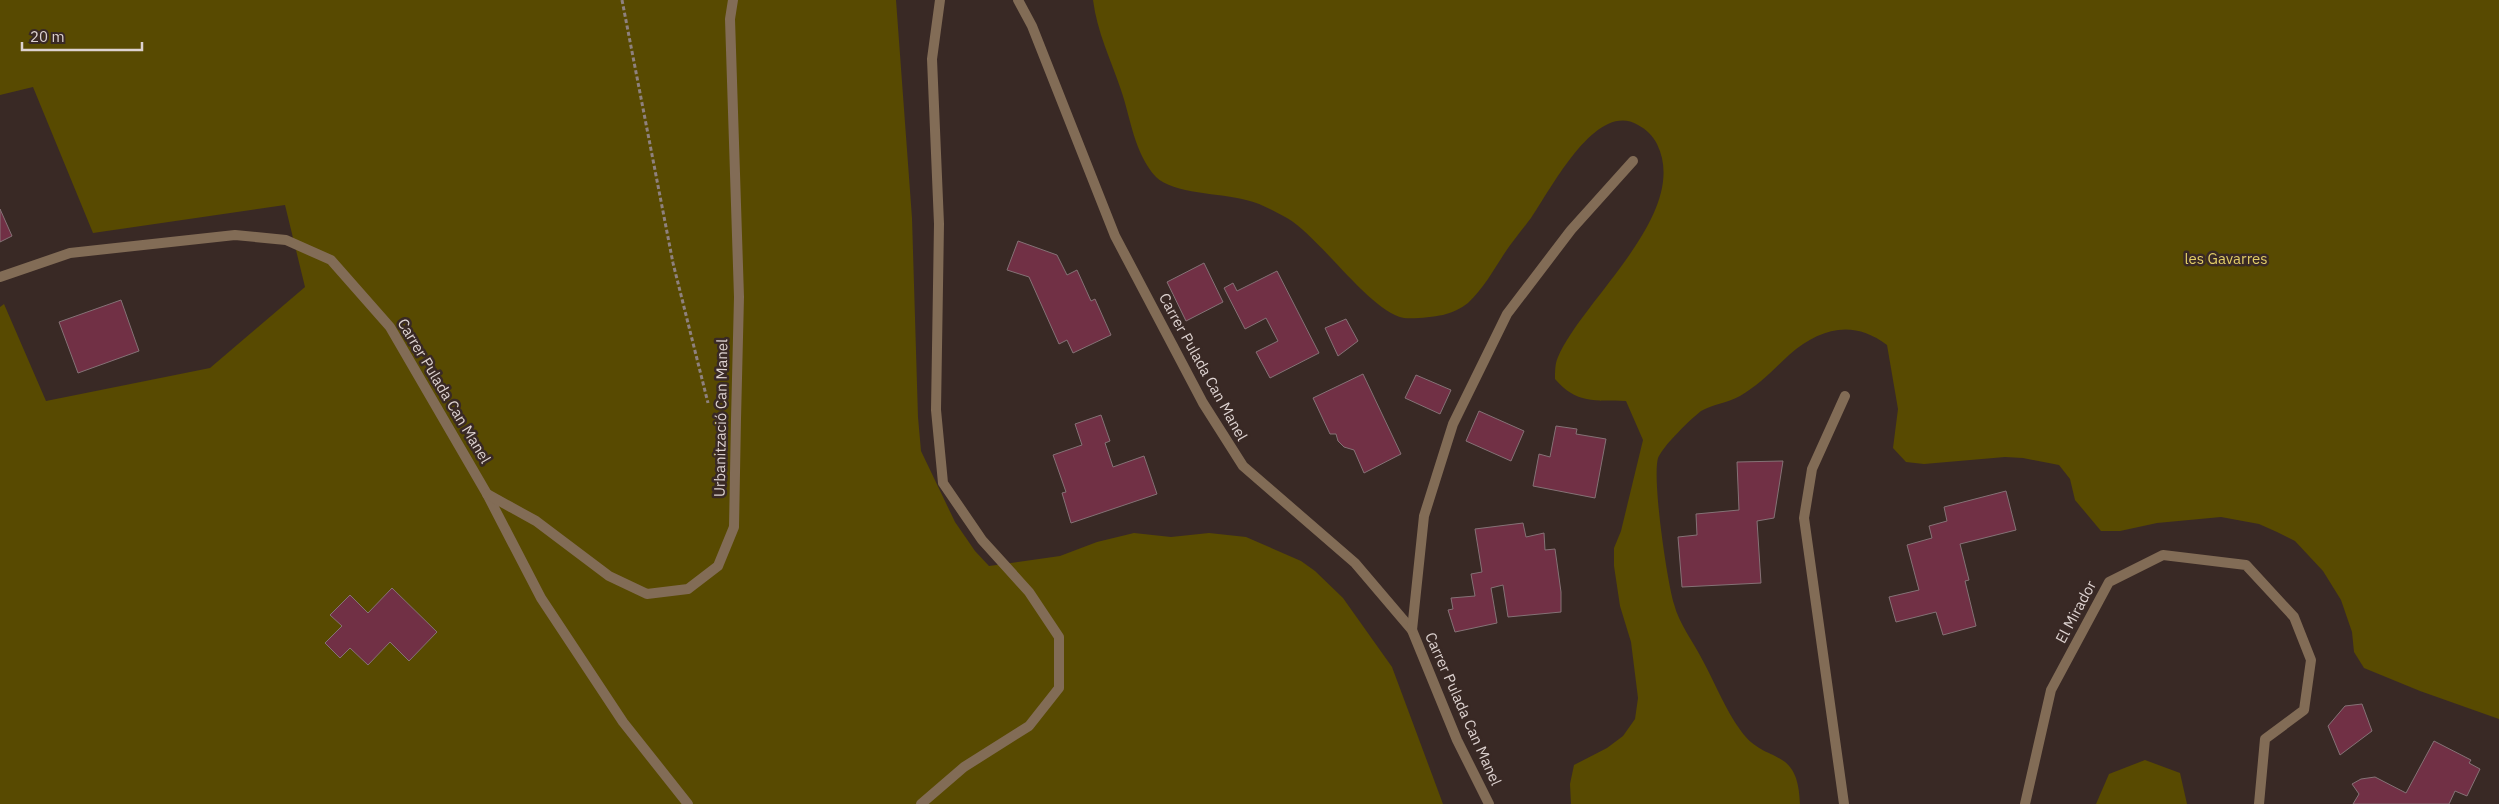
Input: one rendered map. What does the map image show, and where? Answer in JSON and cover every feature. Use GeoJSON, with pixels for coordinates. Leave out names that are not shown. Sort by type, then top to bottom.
{"type":"FeatureCollection","features":[{"type":"Feature","properties":{"kind":"street","name":"Urbanització Can Manel"},"geometry":{"type":"LineString","coordinates":[[487,494],[536,521],[609,576],[647,594],[688,589],[718,566],[734,527],[739,297],[730,19],[733,0]]}},
{"type":"Feature","properties":{"kind":"street"},"geometry":{"type":"LineString","coordinates":[[921,804],[964,767],[1030,726],[1060,688],[1059,637],[1029,592],[982,540],[942,483],[936,410],[939,224],[932,59],[940,0]]}},
{"type":"Feature","properties":{"kind":"street","name":"Carrer Pulada Can Manel"},"geometry":{"type":"LineString","coordinates":[[1018,0],[1032,26],[1115,236],[1203,403],[1243,466],[1355,563],[1412,630],[1457,740],[1489,804]]}},
{"type":"Feature","properties":{"kind":"street"},"geometry":{"type":"LineString","coordinates":[[1412,630],[1424,516],[1453,424],[1507,314],[1570,230],[1633,161]]}},
{"type":"Feature","properties":{"kind":"street","name":"Carrer Pulada Can Manel"},"geometry":{"type":"LineString","coordinates":[[0,277],[70,253],[235,236],[286,240],[330,260],[390,327],[487,494],[541,598],[623,722],[688,804]]}},
{"type":"Feature","properties":{"kind":"street"},"geometry":{"type":"LineString","coordinates":[[1844,804],[1804,518],[1812,468],[1845,396]]}},
{"type":"Feature","properties":{"kind":"street","name":"El Mirador"},"geometry":{"type":"LineString","coordinates":[[2026,804],[2051,690],[2109,582],[2163,555],[2246,565],[2294,617],[2298,626],[2311,660],[2304,710],[2265,739],[2259,804]]}},
{"type":"Feature","properties":{"kind":"path"},"geometry":{"type":"LineString","coordinates":[[622,0],[673,263],[711,413]]}},
{"type":"Feature","properties":{"kind":"green space"},"geometry":{"type":"Polygon","coordinates":[[[0,0],[896,0],[912,218],[918,417],[921,451],[955,522],[975,551],[989,566],[1060,556],[1097,542],[1134,533],[1171,537],[1209,533],[1246,537],[1301,561],[1315,571],[1343,598],[1392,667],[1443,804],[0,804],[0,307],[4,304],[46,401],[210,368],[305,287],[285,205],[93,233],[33,87],[0,95],[0,0]]]}},
{"type":"Feature","properties":{"kind":"green space","name":"les Gavarres"},"geometry":{"type":"Polygon","coordinates":[[[1093,0],[2499,0],[2499,719],[2420,691],[2364,668],[2354,652],[2352,632],[2341,600],[2323,571],[2295,541],[2259,524],[2221,517],[2157,523],[2120,531],[2101,531],[2075,500],[2070,479],[2059,465],[2023,458],[2005,457],[1924,464],[1906,462],[1893,448],[1898,409],[1887,345],[1862,332],[1837,330],[1813,338],[1801,346],[1747,392],[1701,411],[1669,442],[1658,458],[1657,469],[1664,553],[1671,592],[1679,619],[1735,723],[1751,742],[1760,749],[1779,758],[1793,772],[1798,785],[1800,804],[1571,804],[1570,784],[1574,765],[1607,748],[1623,736],[1635,719],[1638,698],[1631,642],[1620,606],[1614,566],[1614,548],[1621,531],[1643,440],[1626,401],[1587,399],[1571,393],[1555,379],[1556,365],[1558,357],[1571,334],[1630,255],[1647,226],[1659,198],[1664,171],[1657,144],[1638,125],[1622,120],[1606,125],[1591,136],[1562,170],[1483,286],[1468,303],[1443,315],[1424,318],[1404,318],[1391,313],[1376,303],[1315,241],[1287,218],[1251,201],[1185,190],[1164,183],[1156,177],[1138,147],[1121,90],[1101,35],[1093,0]]]}},
{"type":"Feature","properties":{"kind":"green space"},"geometry":{"type":"Polygon","coordinates":[[[2145,760],[2180,773],[2187,804],[2096,804],[2109,774],[2145,760]]]}},
{"type":"Feature","properties":{"kind":"building"},"geometry":{"type":"Polygon","coordinates":[[[0,209],[12,236],[0,242],[0,209]]]}},
{"type":"Feature","properties":{"kind":"building"},"geometry":{"type":"Polygon","coordinates":[[[1018,241],[1057,255],[1067,275],[1077,270],[1091,301],[1095,299],[1111,335],[1073,353],[1067,340],[1059,344],[1029,277],[1007,270],[1018,241]]]}},
{"type":"Feature","properties":{"kind":"building"},"geometry":{"type":"Polygon","coordinates":[[[1204,263],[1223,302],[1186,321],[1167,282],[1204,263]]]}},
{"type":"Feature","properties":{"kind":"building"},"geometry":{"type":"Polygon","coordinates":[[[1277,271],[1319,353],[1270,378],[1256,352],[1278,341],[1266,318],[1245,329],[1224,288],[1233,283],[1237,291],[1277,271]]]}},
{"type":"Feature","properties":{"kind":"building"},"geometry":{"type":"Polygon","coordinates":[[[121,300],[139,351],[78,373],[59,322],[121,300]]]}},
{"type":"Feature","properties":{"kind":"building"},"geometry":{"type":"Polygon","coordinates":[[[1346,319],[1358,341],[1338,356],[1325,328],[1346,319]]]}},
{"type":"Feature","properties":{"kind":"building"},"geometry":{"type":"Polygon","coordinates":[[[1363,374],[1401,454],[1364,473],[1354,450],[1344,447],[1338,441],[1336,434],[1330,434],[1313,398],[1363,374]]]}},
{"type":"Feature","properties":{"kind":"building"},"geometry":{"type":"Polygon","coordinates":[[[1416,375],[1451,390],[1440,414],[1405,398],[1416,375]]]}},
{"type":"Feature","properties":{"kind":"building"},"geometry":{"type":"Polygon","coordinates":[[[1479,411],[1524,431],[1511,461],[1466,441],[1479,411]]]}},
{"type":"Feature","properties":{"kind":"building"},"geometry":{"type":"Polygon","coordinates":[[[1101,415],[1110,441],[1105,443],[1113,467],[1144,456],[1157,494],[1071,523],[1062,493],[1066,492],[1053,455],[1082,445],[1075,424],[1101,415]]]}},
{"type":"Feature","properties":{"kind":"building"},"geometry":{"type":"Polygon","coordinates":[[[1556,426],[1577,429],[1576,434],[1606,439],[1595,498],[1533,486],[1539,454],[1550,457],[1556,426]]]}},
{"type":"Feature","properties":{"kind":"building"},"geometry":{"type":"Polygon","coordinates":[[[1783,461],[1774,518],[1757,521],[1761,583],[1682,587],[1678,537],[1697,535],[1696,514],[1739,510],[1737,462],[1783,461]]]}},
{"type":"Feature","properties":{"kind":"building"},"geometry":{"type":"Polygon","coordinates":[[[2006,491],[2016,530],[1960,544],[1969,580],[1965,581],[1976,626],[1943,635],[1936,612],[1896,622],[1889,597],[1919,590],[1907,545],[1932,538],[1929,526],[1947,521],[1944,507],[2006,491]]]}},
{"type":"Feature","properties":{"kind":"building"},"geometry":{"type":"Polygon","coordinates":[[[1523,523],[1526,537],[1544,533],[1545,550],[1555,549],[1561,592],[1561,612],[1508,617],[1503,585],[1491,588],[1497,623],[1455,632],[1448,610],[1453,609],[1451,598],[1475,596],[1471,574],[1482,572],[1475,529],[1523,523]]]}},
{"type":"Feature","properties":{"kind":"building"},"geometry":{"type":"Polygon","coordinates":[[[392,588],[437,632],[409,661],[390,642],[368,665],[350,648],[340,658],[325,643],[342,626],[330,615],[350,595],[368,613],[392,588]]]}},
{"type":"Feature","properties":{"kind":"building"},"geometry":{"type":"Polygon","coordinates":[[[2362,704],[2372,731],[2340,755],[2328,726],[2345,706],[2362,704]]]}},
{"type":"Feature","properties":{"kind":"building"},"geometry":{"type":"Polygon","coordinates":[[[2434,741],[2471,760],[2469,763],[2480,769],[2467,796],[2455,791],[2449,804],[2353,804],[2359,794],[2352,784],[2361,779],[2375,777],[2406,793],[2434,741]]]}}]}
